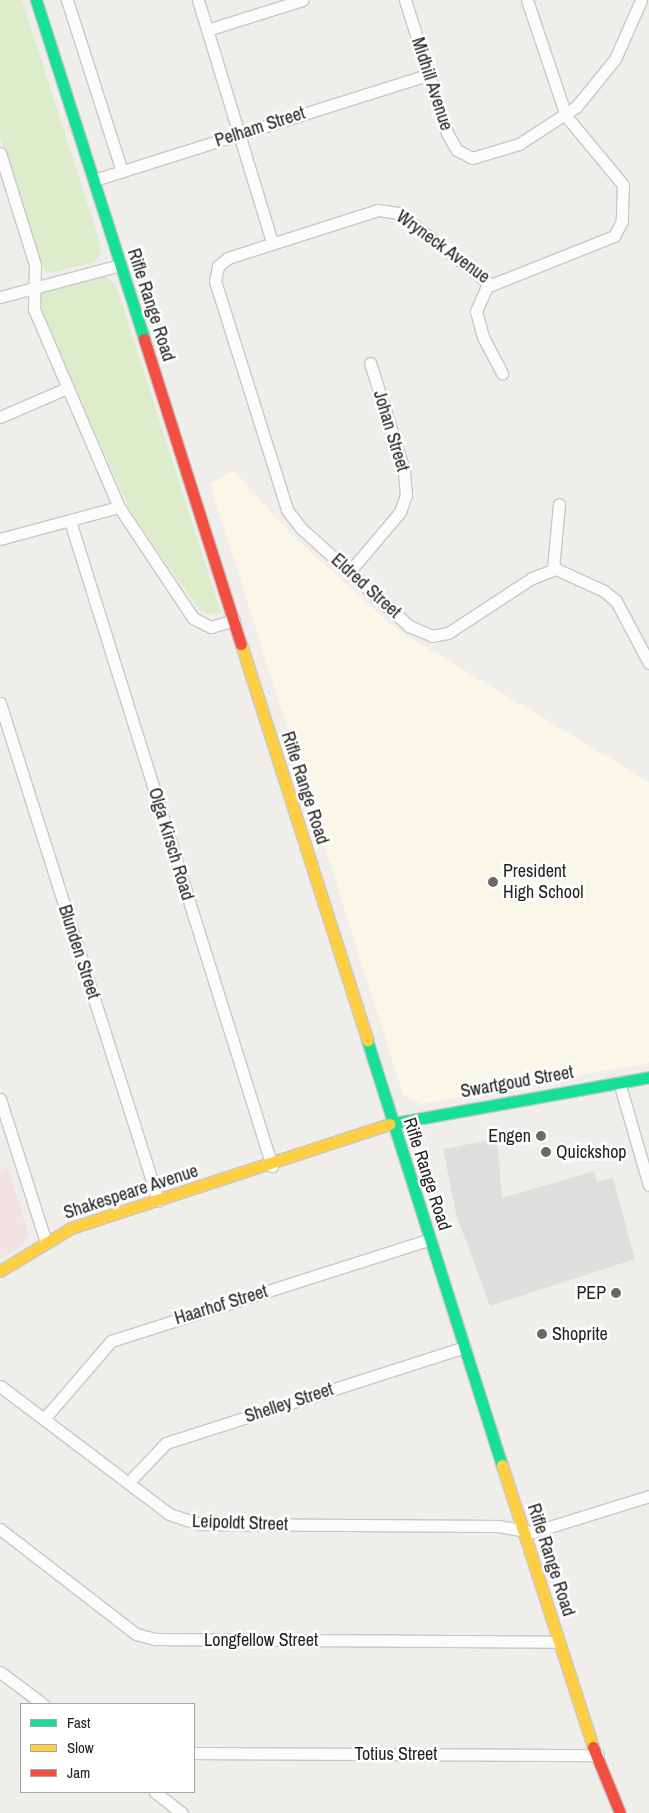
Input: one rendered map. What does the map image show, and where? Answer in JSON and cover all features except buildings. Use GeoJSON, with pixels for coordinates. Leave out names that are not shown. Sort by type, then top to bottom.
{"type":"FeatureCollection","features":[{"type":"Feature","properties":{"kind":"main road","name":"Rifle Range Road"},"geometry":{"type":"LineString","coordinates":[[36,0],[589,1738],[609,1813]]}},
{"type":"Feature","properties":{"kind":"main road","name":"Swartgoud Street"},"geometry":{"type":"LineString","coordinates":[[394,1128],[620,1086],[649,1077]]}},
{"type":"Feature","properties":{"kind":"main road","name":"Swartgoud Street"},"geometry":{"type":"LineString","coordinates":[[620,1086],[649,1086]]}},
{"type":"Feature","properties":{"kind":"main road","name":"Shakespeare Avenue"},"geometry":{"type":"LineString","coordinates":[[0,1272],[71,1228],[271,1164],[394,1128]]}},
{"type":"Feature","properties":{"kind":"main road","name":"Rifle Range Road"},"geometry":{"type":"LineString","coordinates":[[594,1755],[620,1813]]}},
{"type":"Feature","properties":{"kind":"street"},"geometry":{"type":"LineString","coordinates":[[67,0],[122,171]]}},
{"type":"Feature","properties":{"kind":"street"},"geometry":{"type":"LineString","coordinates":[[198,0],[272,242]]}},
{"type":"Feature","properties":{"kind":"street"},"geometry":{"type":"LineString","coordinates":[[207,30],[302,0]]}},
{"type":"Feature","properties":{"kind":"street","name":"Midhill Avenue"},"geometry":{"type":"LineString","coordinates":[[405,0],[427,74],[454,146],[472,158],[519,144],[566,116]]}},
{"type":"Feature","properties":{"kind":"street","name":"Wryneck Avenue"},"geometry":{"type":"LineString","coordinates":[[218,266],[228,258],[272,242],[369,212],[391,210],[488,284],[499,284],[600,244],[618,230],[624,204],[621,181],[566,116],[527,0]]}},
{"type":"Feature","properties":{"kind":"street"},"geometry":{"type":"LineString","coordinates":[[566,116],[615,59],[641,0]]}},
{"type":"Feature","properties":{"kind":"street","name":"Pelham Street"},"geometry":{"type":"LineString","coordinates":[[94,180],[427,74]]}},
{"type":"Feature","properties":{"kind":"street"},"geometry":{"type":"LineString","coordinates":[[0,153],[35,265],[34,309],[119,507],[196,621],[211,627],[234,620]]}},
{"type":"Feature","properties":{"kind":"street"},"geometry":{"type":"LineString","coordinates":[[0,297],[120,265]]}},
{"type":"Feature","properties":{"kind":"street","name":"Eldred Street"},"geometry":{"type":"LineString","coordinates":[[218,266],[217,291],[284,502],[301,528],[409,626],[432,636],[448,632],[552,568]]}},
{"type":"Feature","properties":{"kind":"street"},"geometry":{"type":"LineString","coordinates":[[488,284],[476,311],[483,337],[502,373]]}},
{"type":"Feature","properties":{"kind":"street","name":"Johan Street"},"geometry":{"type":"LineString","coordinates":[[350,571],[400,512],[406,494],[404,470],[370,363]]}},
{"type":"Feature","properties":{"kind":"street"},"geometry":{"type":"LineString","coordinates":[[0,417],[68,388]]}},
{"type":"Feature","properties":{"kind":"street"},"geometry":{"type":"LineString","coordinates":[[559,504],[552,568],[604,591],[616,602],[649,663]]}},
{"type":"Feature","properties":{"kind":"street"},"geometry":{"type":"LineString","coordinates":[[0,539],[119,507]]}},
{"type":"Feature","properties":{"kind":"street","name":"Olga Kirsch Road"},"geometry":{"type":"LineString","coordinates":[[70,521],[271,1164]]}},
{"type":"Feature","properties":{"kind":"street","name":"Blunden Street"},"geometry":{"type":"LineString","coordinates":[[0,703],[158,1200]]}},
{"type":"Feature","properties":{"kind":"street"},"geometry":{"type":"LineString","coordinates":[[620,1086],[649,1185]]}},
{"type":"Feature","properties":{"kind":"street"},"geometry":{"type":"LineString","coordinates":[[0,1099],[46,1242]]}},
{"type":"Feature","properties":{"kind":"street","name":"Haarhof Street"},"geometry":{"type":"LineString","coordinates":[[44,1419],[110,1341],[430,1239]]}},
{"type":"Feature","properties":{"kind":"street","name":"Shelley Street"},"geometry":{"type":"LineString","coordinates":[[128,1483],[166,1443],[465,1347]]}},
{"type":"Feature","properties":{"kind":"street","name":"Leipoldt Street"},"geometry":{"type":"LineString","coordinates":[[0,1386],[169,1514],[200,1524],[498,1526],[536,1532],[649,1496]]}},
{"type":"Feature","properties":{"kind":"street","name":"Longfellow Street"},"geometry":{"type":"LineString","coordinates":[[0,1529],[136,1634],[150,1638],[558,1642]]}},
{"type":"Feature","properties":{"kind":"street"},"geometry":{"type":"LineString","coordinates":[[0,1672],[41,1703]]}},
{"type":"Feature","properties":{"kind":"street","name":"Totius Street"},"geometry":{"type":"LineString","coordinates":[[195,1753],[594,1755]]}},
{"type":"Feature","properties":{"kind":"street"},"geometry":{"type":"LineString","coordinates":[[156,1793],[182,1813]]}},
{"type":"Feature","properties":{"kind":"shaded area","name":"President High School"},"geometry":{"type":"Polygon","coordinates":[[[234,471],[290,533],[396,629],[649,782],[649,1063],[421,1104],[403,1094],[210,483],[234,471]]]}},
{"type":"Feature","properties":{"kind":"shaded area"},"geometry":{"type":"Polygon","coordinates":[[[497,1139],[502,1198],[594,1171],[597,1182],[613,1178],[635,1259],[490,1306],[456,1214],[443,1149],[497,1139]]]}},
{"type":"Feature","properties":{"kind":"shaded area"},"geometry":{"type":"Polygon","coordinates":[[[8,1168],[29,1235],[18,1248],[0,1259],[0,1173],[8,1168]]]}},
{"type":"Feature","properties":{"kind":"green space"},"geometry":{"type":"Polygon","coordinates":[[[0,0],[22,0],[99,240],[101,253],[94,262],[51,273],[43,269],[38,257],[0,138],[0,0]]]}},
{"type":"Feature","properties":{"kind":"green space"},"geometry":{"type":"Polygon","coordinates":[[[103,275],[116,285],[221,613],[217,615],[200,611],[131,512],[43,317],[40,294],[103,275]]]}},
{"type":"Feature","properties":{"kind":"traffic: fast"},"geometry":{"type":"LineString","coordinates":[[36,0],[144,339]]}},
{"type":"Feature","properties":{"kind":"traffic: fast"},"geometry":{"type":"LineString","coordinates":[[367,1040],[502,1465]]}},
{"type":"Feature","properties":{"kind":"traffic: fast"},"geometry":{"type":"LineString","coordinates":[[389,1124],[649,1077]]}},
{"type":"Feature","properties":{"kind":"traffic: slow"},"geometry":{"type":"LineString","coordinates":[[241,644],[367,1040]]}},
{"type":"Feature","properties":{"kind":"traffic: slow"},"geometry":{"type":"LineString","coordinates":[[0,1271],[71,1228],[389,1124]]}},
{"type":"Feature","properties":{"kind":"traffic: slow"},"geometry":{"type":"LineString","coordinates":[[502,1465],[593,1747]]}},
{"type":"Feature","properties":{"kind":"traffic: jam"},"geometry":{"type":"LineString","coordinates":[[144,339],[241,644]]}},
{"type":"Feature","properties":{"kind":"traffic: jam"},"geometry":{"type":"LineString","coordinates":[[593,1747],[620,1813]]}},
{"type":"Feature","properties":{"kind":"place","name":"President High School"},"geometry":{"type":"Point","coordinates":[493,882]}},
{"type":"Feature","properties":{"kind":"place","name":"Engen"},"geometry":{"type":"Point","coordinates":[541,1136]}},
{"type":"Feature","properties":{"kind":"place","name":"Quickshop"},"geometry":{"type":"Point","coordinates":[546,1152]}},
{"type":"Feature","properties":{"kind":"place","name":"PEP"},"geometry":{"type":"Point","coordinates":[616,1293]}},
{"type":"Feature","properties":{"kind":"place","name":"Shoprite"},"geometry":{"type":"Point","coordinates":[542,1334]}}]}
